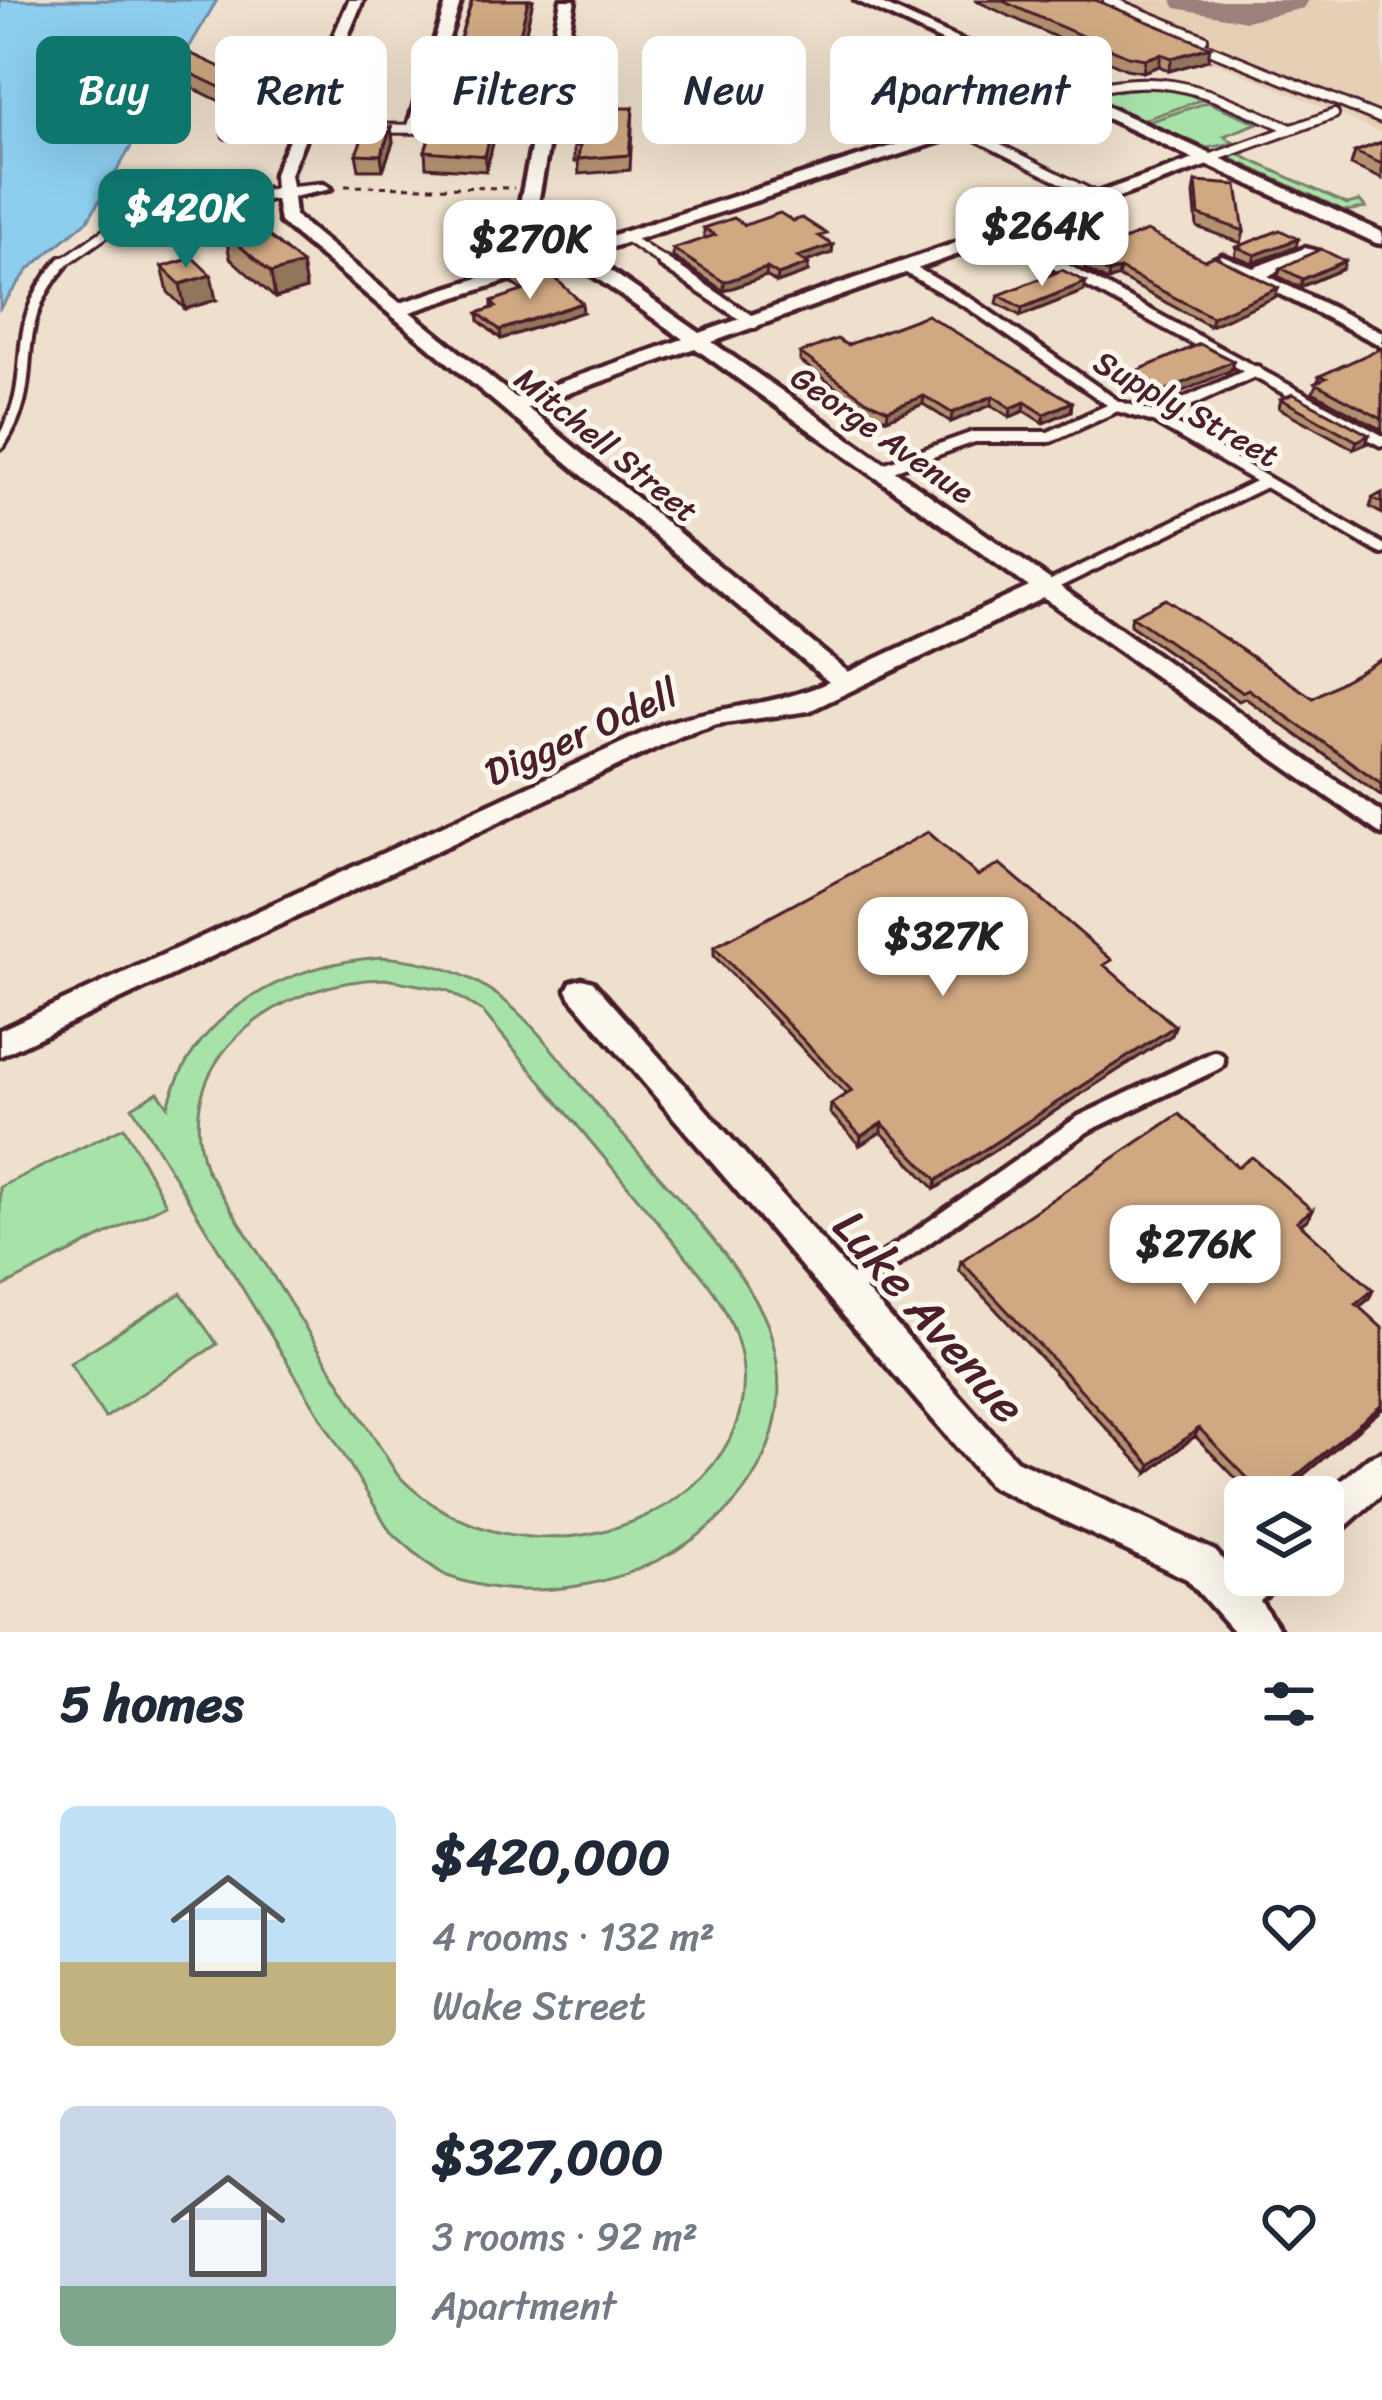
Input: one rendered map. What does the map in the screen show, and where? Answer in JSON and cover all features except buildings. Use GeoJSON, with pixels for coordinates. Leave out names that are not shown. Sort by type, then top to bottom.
{"type":"FeatureCollection","features":[{"type":"Feature","properties":{"kind":"street"},"geometry":{"type":"LineString","coordinates":[[340,36],[356,0]]}},
{"type":"Feature","properties":{"kind":"street"},"geometry":{"type":"LineString","coordinates":[[442,36],[454,0]]}},
{"type":"Feature","properties":{"kind":"street","name":"George Avenue"},"geometry":{"type":"LineString","coordinates":[[561,36],[568,0]]}},
{"type":"Feature","properties":{"kind":"street"},"geometry":{"type":"LineString","coordinates":[[862,0],[941,36]]}},
{"type":"Feature","properties":{"kind":"street"},"geometry":{"type":"LineString","coordinates":[[1112,114],[1382,239]]}},
{"type":"Feature","properties":{"kind":"street"},"geometry":{"type":"LineString","coordinates":[[281,191],[294,144]]}},
{"type":"Feature","properties":{"kind":"street","name":"George Avenue"},"geometry":{"type":"LineString","coordinates":[[541,144],[530,210],[541,230],[569,253],[1382,826]]}},
{"type":"Feature","properties":{"kind":"street"},"geometry":{"type":"LineString","coordinates":[[393,310],[910,144]]}},
{"type":"Feature","properties":{"kind":"street"},"geometry":{"type":"LineString","coordinates":[[511,407],[1209,159]]}},
{"type":"Feature","properties":{"kind":"street"},"geometry":{"type":"LineString","coordinates":[[117,225],[281,191],[323,189]]}},
{"type":"Feature","properties":{"kind":"street","name":"Mitchell Street"},"geometry":{"type":"LineString","coordinates":[[281,191],[286,218],[847,684]]}},
{"type":"Feature","properties":{"kind":"street"},"geometry":{"type":"LineString","coordinates":[[1253,275],[1311,252]]}},
{"type":"Feature","properties":{"kind":"street"},"geometry":{"type":"LineString","coordinates":[[1222,260],[1382,340]]}},
{"type":"Feature","properties":{"kind":"street","name":"Digger Odell"},"geometry":{"type":"LineString","coordinates":[[0,1044],[672,730],[714,716],[800,705],[1046,588]]}},
{"type":"Feature","properties":{"kind":"street","name":"Luke Avenue"},"geometry":{"type":"LineString","coordinates":[[582,990],[1003,1473],[1224,1576]]}},
{"type":"Feature","properties":{"kind":"street"},"geometry":{"type":"LineString","coordinates":[[1344,1503],[1382,1470]]}},
{"type":"Feature","properties":{"kind":"street","name":"Luke Avenue"},"geometry":{"type":"LineString","coordinates":[[1249,1596],[1262,1632]]}},
{"type":"Feature","properties":{"kind":"lane"},"geometry":{"type":"LineString","coordinates":[[1091,0],[1382,115]]}},
{"type":"Feature","properties":{"kind":"lane"},"geometry":{"type":"LineString","coordinates":[[1108,0],[1382,115]]}},
{"type":"Feature","properties":{"kind":"lane"},"geometry":{"type":"LineString","coordinates":[[1112,83],[1172,79],[1291,129]]}},
{"type":"Feature","properties":{"kind":"lane"},"geometry":{"type":"LineString","coordinates":[[1209,159],[1334,114]]}},
{"type":"Feature","properties":{"kind":"lane"},"geometry":{"type":"LineString","coordinates":[[992,144],[1103,200]]}},
{"type":"Feature","properties":{"kind":"lane"},"geometry":{"type":"LineString","coordinates":[[0,443],[22,403],[25,386],[18,340],[27,311],[70,253],[117,225]]}},
{"type":"Feature","properties":{"kind":"lane"},"geometry":{"type":"LineString","coordinates":[[623,235],[754,323]]}},
{"type":"Feature","properties":{"kind":"lane"},"geometry":{"type":"LineString","coordinates":[[1002,236],[1382,441]]}},
{"type":"Feature","properties":{"kind":"lane","name":"Supply Street"},"geometry":{"type":"LineString","coordinates":[[909,269],[972,305],[1117,406],[1154,417],[1382,549]]}},
{"type":"Feature","properties":{"kind":"lane"},"geometry":{"type":"LineString","coordinates":[[1154,417],[1256,371]]}},
{"type":"Feature","properties":{"kind":"lane"},"geometry":{"type":"LineString","coordinates":[[878,471],[974,437],[1049,436],[1117,406]]}},
{"type":"Feature","properties":{"kind":"lane","name":"Digger Odell"},"geometry":{"type":"LineString","coordinates":[[1046,588],[1265,482]]}},
{"type":"Feature","properties":{"kind":"lane"},"geometry":{"type":"LineString","coordinates":[[845,1291],[1083,1124],[1215,1060]]}},
{"type":"Feature","properties":{"kind":"path"},"geometry":{"type":"LineString","coordinates":[[344,186],[520,188]]}},
{"type":"Feature","properties":{"kind":"shaded area"},"geometry":{"type":"Polygon","coordinates":[[[1063,0],[1382,0],[1382,133],[1294,95],[1063,0]]]}},
{"type":"Feature","properties":{"kind":"green space"},"geometry":{"type":"Polygon","coordinates":[[[1169,85],[1201,100],[1143,120],[1112,105],[1112,87],[1118,91],[1169,85]]]}},
{"type":"Feature","properties":{"kind":"green space"},"geometry":{"type":"Polygon","coordinates":[[[1208,102],[1258,123],[1224,136],[1234,143],[1207,148],[1148,122],[1208,102]]]}},
{"type":"Feature","properties":{"kind":"green space"},"geometry":{"type":"Polygon","coordinates":[[[1247,151],[1242,156],[1347,204],[1360,201],[1366,208],[1345,211],[1228,157],[1247,151]]]}},
{"type":"Feature","properties":{"kind":"green space"},"geometry":{"type":"Polygon","coordinates":[[[381,957],[422,963],[456,973],[510,1005],[697,1219],[760,1309],[771,1335],[778,1399],[764,1456],[732,1505],[686,1544],[631,1572],[570,1587],[507,1589],[447,1576],[424,1561],[390,1531],[132,1107],[158,1092],[168,1106],[181,1072],[200,1043],[250,998],[280,982],[346,961],[381,957]],[[385,979],[347,983],[274,1009],[243,1031],[219,1059],[203,1091],[198,1128],[206,1169],[397,1474],[459,1519],[529,1537],[600,1532],[664,1507],[713,1465],[740,1410],[738,1345],[700,1273],[483,1012],[447,990],[385,979]]]}},
{"type":"Feature","properties":{"kind":"green space"},"geometry":{"type":"Polygon","coordinates":[[[124,1127],[166,1204],[0,1288],[0,1187],[124,1127]]]}},
{"type":"Feature","properties":{"kind":"green space"},"geometry":{"type":"Polygon","coordinates":[[[181,1293],[217,1344],[105,1418],[70,1363],[181,1293]]]}},
{"type":"Feature","properties":{"kind":"water"},"geometry":{"type":"Polygon","coordinates":[[[0,0],[217,0],[191,44],[191,36],[36,36],[36,144],[133,144],[88,220],[29,269],[0,308],[0,0]]]}},
{"type":"Feature","properties":{"kind":"taxiway"},"geometry":{"type":"LineString","coordinates":[[1189,0],[1246,10],[1291,0]]}}]}
